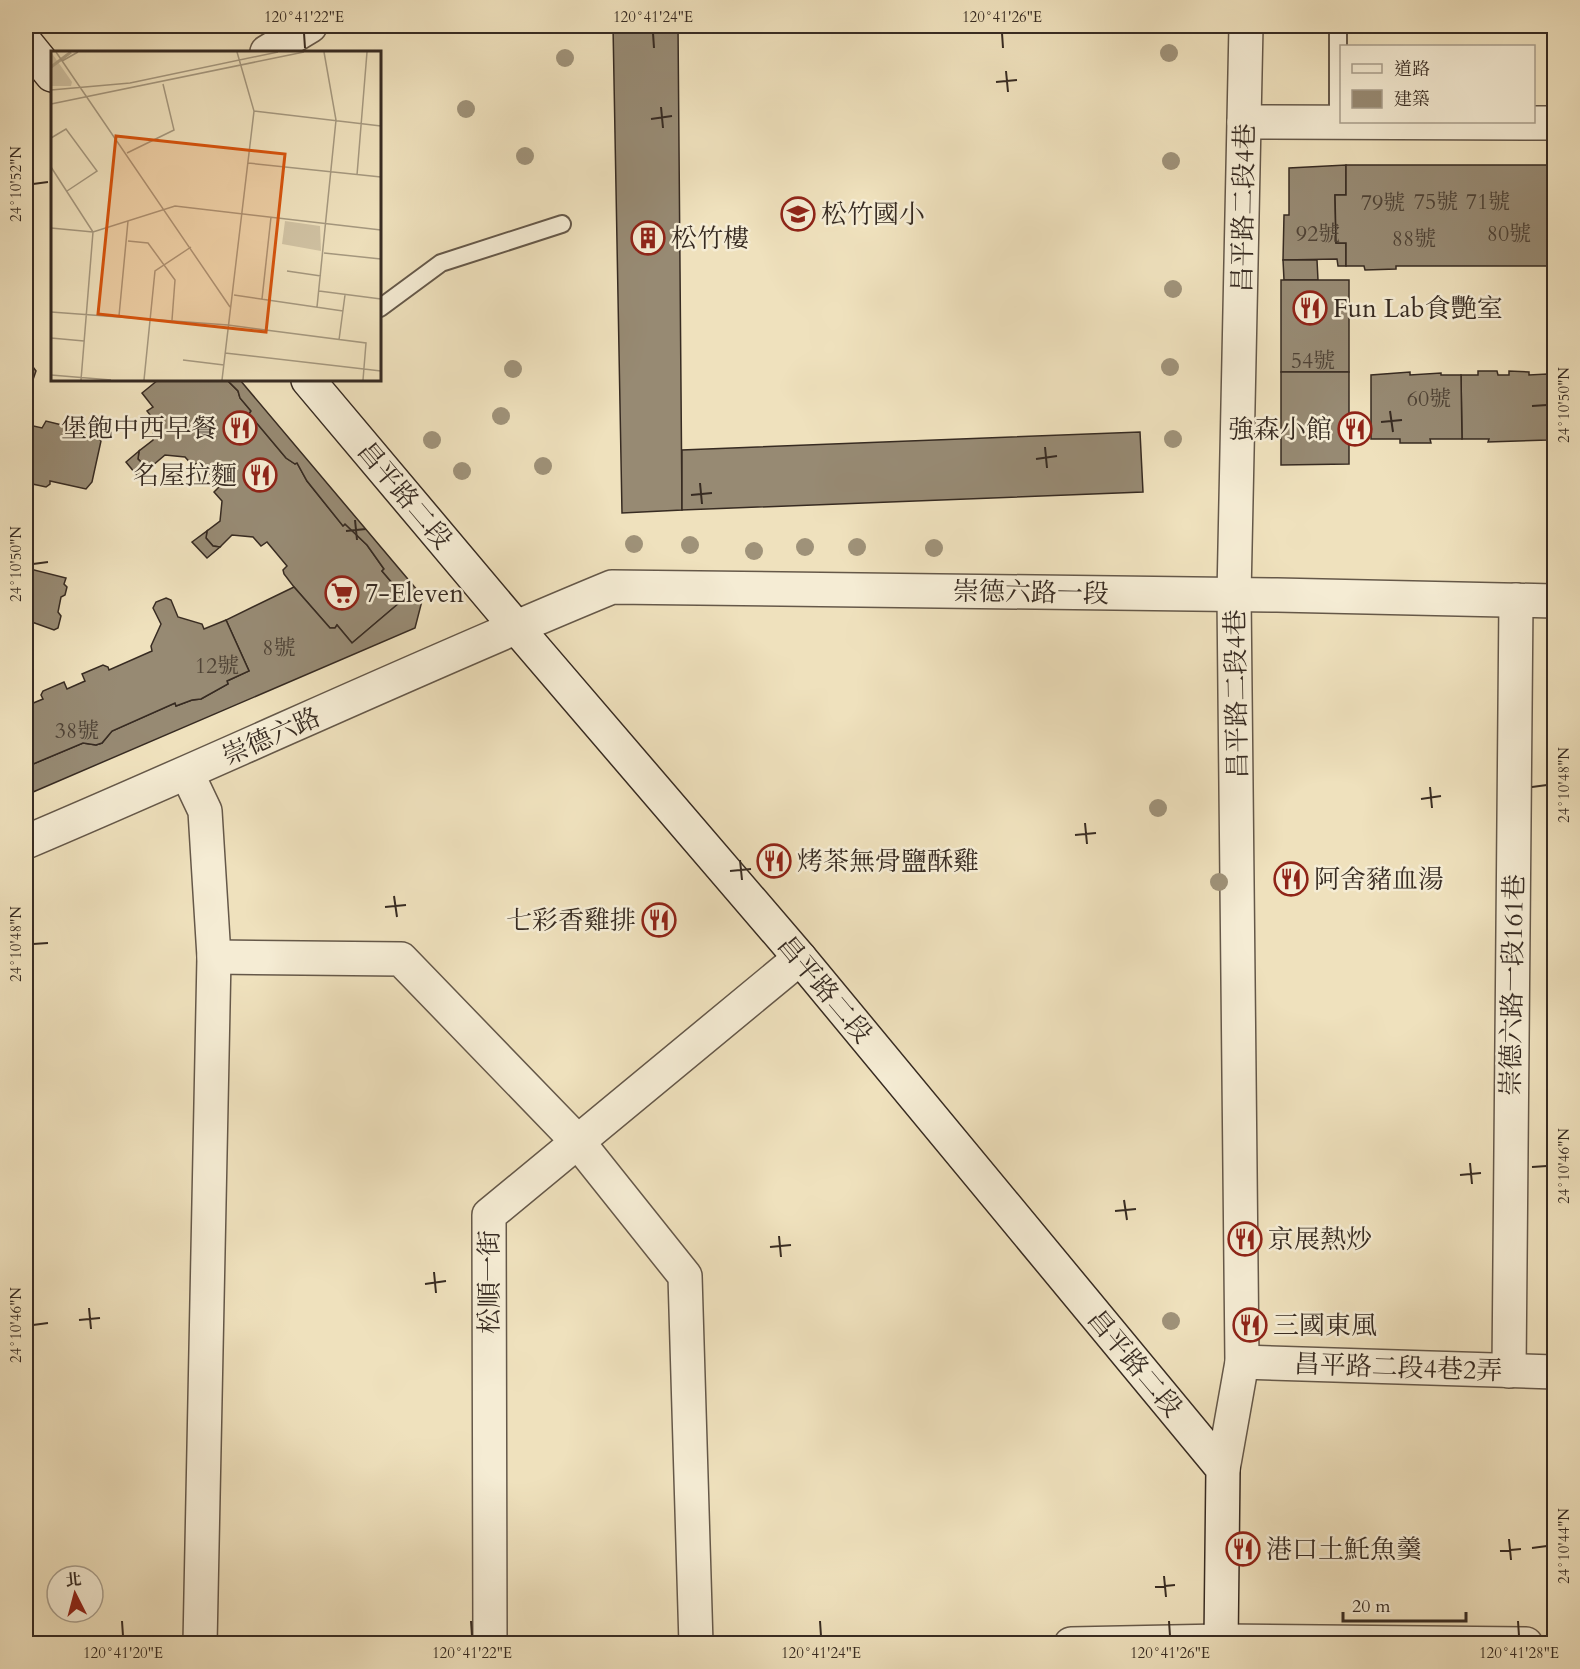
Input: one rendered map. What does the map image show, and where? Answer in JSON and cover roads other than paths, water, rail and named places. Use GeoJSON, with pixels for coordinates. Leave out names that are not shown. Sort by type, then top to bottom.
{"type":"FeatureCollection","features":[{"type":"Feature","properties":{"kind":"street"},"geometry":{"type":"LineString","coordinates":[[269,51],[310,26]]}},
{"type":"Feature","properties":{"kind":"street","name":"昌平路二段4巷"},"geometry":{"type":"LineString","coordinates":[[1223,1469],[1242,1362],[1234,595],[1246,26]]}},
{"type":"Feature","properties":{"kind":"street"},"geometry":{"type":"LineString","coordinates":[[26,43],[51,74]]}},
{"type":"Feature","properties":{"kind":"street"},"geometry":{"type":"LineString","coordinates":[[1244,122],[1338,122]]}},
{"type":"Feature","properties":{"kind":"street"},"geometry":{"type":"LineString","coordinates":[[1535,123],[1554,123]]}},
{"type":"Feature","properties":{"kind":"street","name":"昌平路二段"},"geometry":{"type":"LineString","coordinates":[[309,381],[800,958],[1223,1469]]}},
{"type":"Feature","properties":{"kind":"street","name":"崇德六路一段"},"geometry":{"type":"LineString","coordinates":[[516,627],[612,587],[1554,601]]}},
{"type":"Feature","properties":{"kind":"street","name":"崇德六路一段161巷"},"geometry":{"type":"LineString","coordinates":[[1509,1371],[1516,600]]}},
{"type":"Feature","properties":{"kind":"street","name":"崇德六路"},"geometry":{"type":"LineString","coordinates":[[26,842],[516,627]]}},
{"type":"Feature","properties":{"kind":"street"},"geometry":{"type":"LineString","coordinates":[[187,773],[205,811],[214,957],[200,1644]]}},
{"type":"Feature","properties":{"kind":"street"},"geometry":{"type":"LineString","coordinates":[[214,957],[401,959],[578,1142],[685,1276],[696,1644]]}},
{"type":"Feature","properties":{"kind":"street","name":"松順一街"},"geometry":{"type":"LineString","coordinates":[[490,1644],[489,1215],[800,958]]}},
{"type":"Feature","properties":{"kind":"street","name":"昌平路二段4巷2弄"},"geometry":{"type":"LineString","coordinates":[[1242,1362],[1554,1372]]}},
{"type":"Feature","properties":{"kind":"street"},"geometry":{"type":"LineString","coordinates":[[1221,1642],[1223,1469]]}},
{"type":"Feature","properties":{"kind":"street"},"geometry":{"type":"LineString","coordinates":[[1071,1644],[1221,1642],[1526,1644]]}},
{"type":"Feature","properties":{"kind":"lane"},"geometry":{"type":"LineString","coordinates":[[1338,26],[1338,122]]}},
{"type":"Feature","properties":{"kind":"lane"},"geometry":{"type":"LineString","coordinates":[[381,307],[441,263],[562,224]]}},
{"type":"Feature","properties":{"kind":"place","name":"松竹國小"},"geometry":{"type":"Point","coordinates":[798,214]}},
{"type":"Feature","properties":{"kind":"place","name":"松竹樓"},"geometry":{"type":"Point","coordinates":[648,238]}},
{"type":"Feature","properties":{"kind":"place","name":"Fun Lab食艷室"},"geometry":{"type":"Point","coordinates":[1310,308]}},
{"type":"Feature","properties":{"kind":"place","name":"堡飽中西早餐"},"geometry":{"type":"Point","coordinates":[240,428]}},
{"type":"Feature","properties":{"kind":"place","name":"強森小館"},"geometry":{"type":"Point","coordinates":[1355,429]}},
{"type":"Feature","properties":{"kind":"place","name":"名屋拉麵"},"geometry":{"type":"Point","coordinates":[260,475]}},
{"type":"Feature","properties":{"kind":"place","name":"7-Eleven"},"geometry":{"type":"Point","coordinates":[342,593]}},
{"type":"Feature","properties":{"kind":"place","name":"烤茶無骨鹽酥雞"},"geometry":{"type":"Point","coordinates":[774,861]}},
{"type":"Feature","properties":{"kind":"place","name":"阿舍豬血湯"},"geometry":{"type":"Point","coordinates":[1291,879]}},
{"type":"Feature","properties":{"kind":"place","name":"七彩香雞排"},"geometry":{"type":"Point","coordinates":[659,920]}},
{"type":"Feature","properties":{"kind":"place","name":"京展熱炒"},"geometry":{"type":"Point","coordinates":[1245,1239]}},
{"type":"Feature","properties":{"kind":"place","name":"三國東風"},"geometry":{"type":"Point","coordinates":[1250,1325]}},
{"type":"Feature","properties":{"kind":"place","name":"港口土魠魚羹"},"geometry":{"type":"Point","coordinates":[1243,1549]}}]}
